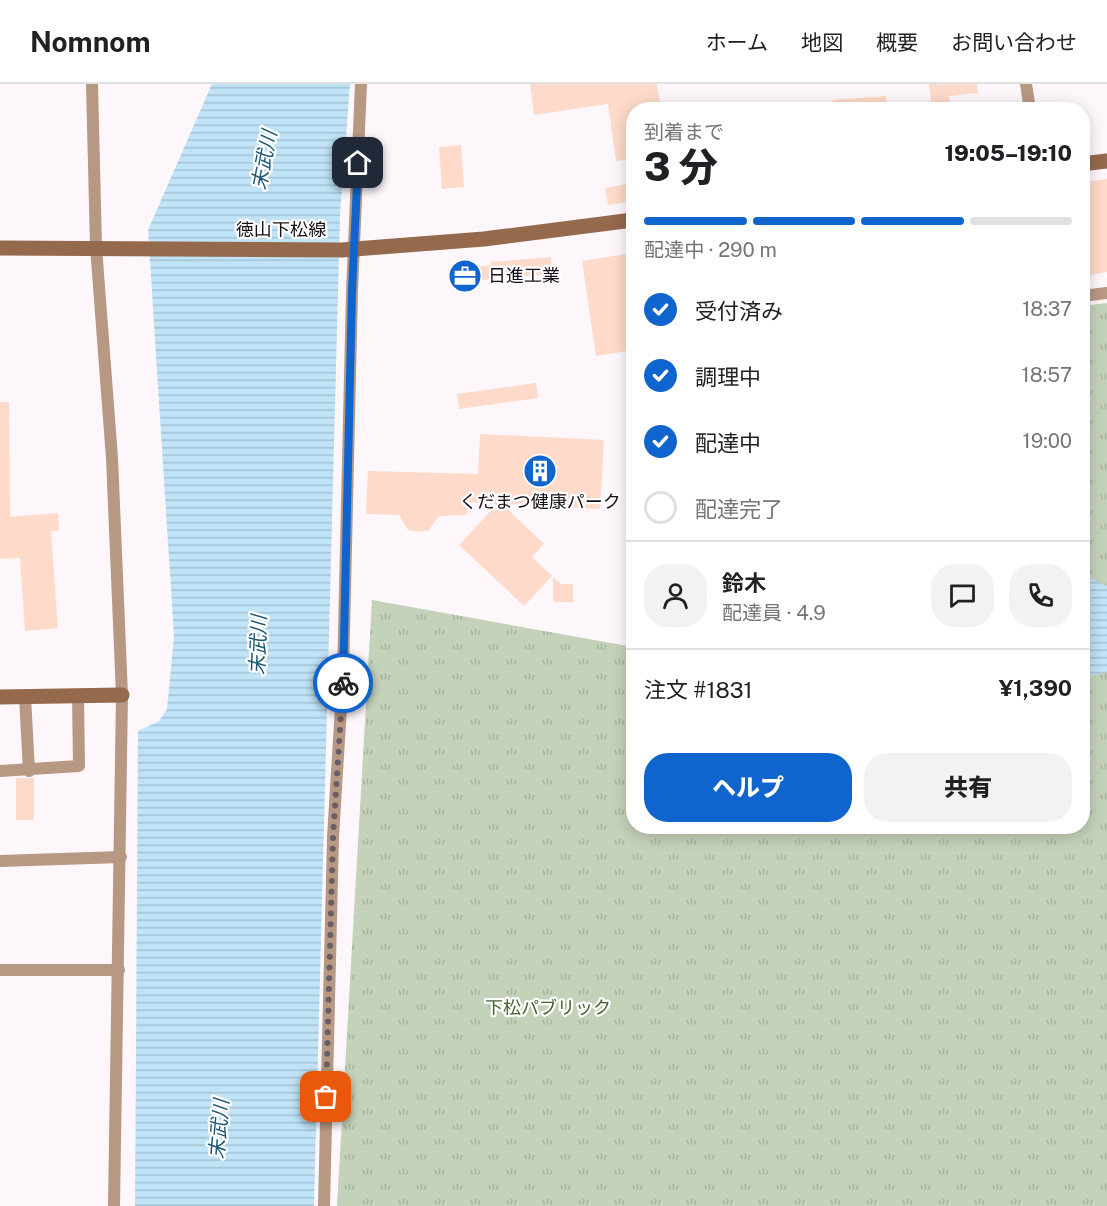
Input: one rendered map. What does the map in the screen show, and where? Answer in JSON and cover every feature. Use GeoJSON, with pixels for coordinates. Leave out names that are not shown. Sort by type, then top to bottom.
{"type":"FeatureCollection","features":[{"type":"Feature","properties":{"kind":"main road"},"geometry":{"type":"LineString","coordinates":[[1090,163],[1107,161]]}},
{"type":"Feature","properties":{"kind":"main road","name":"徳山下松線"},"geometry":{"type":"LineString","coordinates":[[0,248],[349,250],[484,239],[626,221]]}},
{"type":"Feature","properties":{"kind":"main road"},"geometry":{"type":"LineString","coordinates":[[0,697],[122,695]]}},
{"type":"Feature","properties":{"kind":"street"},"geometry":{"type":"LineString","coordinates":[[92,84],[96,248],[112,458],[122,695],[114,1206]]}},
{"type":"Feature","properties":{"kind":"street"},"geometry":{"type":"LineString","coordinates":[[324,1206],[333,837],[344,675],[349,250],[361,84]]}},
{"type":"Feature","properties":{"kind":"street"},"geometry":{"type":"LineString","coordinates":[[1026,84],[1029,102]]}},
{"type":"Feature","properties":{"kind":"street"},"geometry":{"type":"LineString","coordinates":[[1090,295],[1107,293]]}},
{"type":"Feature","properties":{"kind":"street"},"geometry":{"type":"LineString","coordinates":[[0,771],[79,766],[78,696]]}},
{"type":"Feature","properties":{"kind":"street"},"geometry":{"type":"LineString","coordinates":[[25,697],[28,771]]}},
{"type":"Feature","properties":{"kind":"street"},"geometry":{"type":"LineString","coordinates":[[0,861],[121,857]]}},
{"type":"Feature","properties":{"kind":"street"},"geometry":{"type":"LineString","coordinates":[[0,970],[119,970]]}},
{"type":"Feature","properties":{"kind":"green space","name":"下松パブリック"},"geometry":{"type":"Polygon","coordinates":[[[1107,303],[1107,1206],[337,1206],[372,600],[626,646],[626,834],[1090,834],[1090,305],[1107,303]]]}},
{"type":"Feature","properties":{"kind":"water","name":"末武川"},"geometry":{"type":"Polygon","coordinates":[[[212,84],[350,84],[340,216],[314,1206],[135,1206],[138,731],[159,721],[167,709],[174,636],[148,230],[212,84]]]}},
{"type":"Feature","properties":{"kind":"water"},"geometry":{"type":"Polygon","coordinates":[[[1090,578],[1107,586],[1107,672],[1090,676],[1090,578]]]}},
{"type":"Feature","properties":{"kind":"building"},"geometry":{"type":"Polygon","coordinates":[[[530,84],[657,84],[660,102],[626,102],[626,160],[616,161],[608,104],[534,115],[530,84]]]}},
{"type":"Feature","properties":{"kind":"building"},"geometry":{"type":"Polygon","coordinates":[[[929,84],[977,84],[978,93],[949,96],[950,102],[931,102],[929,84]]]}},
{"type":"Feature","properties":{"kind":"building"},"geometry":{"type":"Polygon","coordinates":[[[886,96],[886,102],[833,102],[833,100],[886,96]]]}},
{"type":"Feature","properties":{"kind":"building"},"geometry":{"type":"Polygon","coordinates":[[[461,145],[464,187],[442,189],[439,147],[461,145]]]}},
{"type":"Feature","properties":{"kind":"building"},"geometry":{"type":"Polygon","coordinates":[[[1107,179],[1107,272],[1090,275],[1090,181],[1107,179]]]}},
{"type":"Feature","properties":{"kind":"building"},"geometry":{"type":"Polygon","coordinates":[[[626,184],[626,202],[608,205],[605,188],[626,184]]]}},
{"type":"Feature","properties":{"kind":"building"},"geometry":{"type":"Polygon","coordinates":[[[626,254],[626,351],[596,356],[582,261],[626,254]]]}},
{"type":"Feature","properties":{"kind":"building"},"geometry":{"type":"Polygon","coordinates":[[[551,257],[552,274],[481,280],[482,283],[450,287],[448,270],[491,265],[491,262],[551,257]]]}},
{"type":"Feature","properties":{"kind":"building"},"geometry":{"type":"Polygon","coordinates":[[[536,383],[538,398],[459,409],[457,394],[536,383]]]}},
{"type":"Feature","properties":{"kind":"building"},"geometry":{"type":"Polygon","coordinates":[[[0,402],[9,402],[10,517],[58,513],[59,531],[51,531],[58,628],[25,631],[20,558],[0,559],[0,402]]]}},
{"type":"Feature","properties":{"kind":"building"},"geometry":{"type":"Polygon","coordinates":[[[480,434],[604,440],[600,509],[502,504],[544,544],[532,557],[552,576],[524,606],[459,545],[497,504],[467,502],[467,515],[439,516],[429,530],[419,532],[408,530],[399,515],[366,514],[368,471],[478,474],[480,434]]]}},
{"type":"Feature","properties":{"kind":"building"},"geometry":{"type":"Polygon","coordinates":[[[553,577],[561,584],[573,584],[573,602],[553,602],[553,577]]]}},
{"type":"Feature","properties":{"kind":"building"},"geometry":{"type":"Polygon","coordinates":[[[16,778],[34,778],[34,820],[16,820],[16,778]]]}},
{"type":"Feature","properties":{"kind":"way so far"},"geometry":{"type":"LineString","coordinates":[[326,1097],[333,837],[343,683]]}},
{"type":"Feature","properties":{"kind":"place","name":"日進工業"},"geometry":{"type":"Point","coordinates":[465,276]}},
{"type":"Feature","properties":{"kind":"place","name":"くだまつ健康パーク"},"geometry":{"type":"Point","coordinates":[540,471]}},
{"type":"Feature","properties":{"kind":"route"},"geometry":{"type":"LineString","coordinates":[[343,683],[350,458],[352,291],[357,223],[358,163]]}}]}
